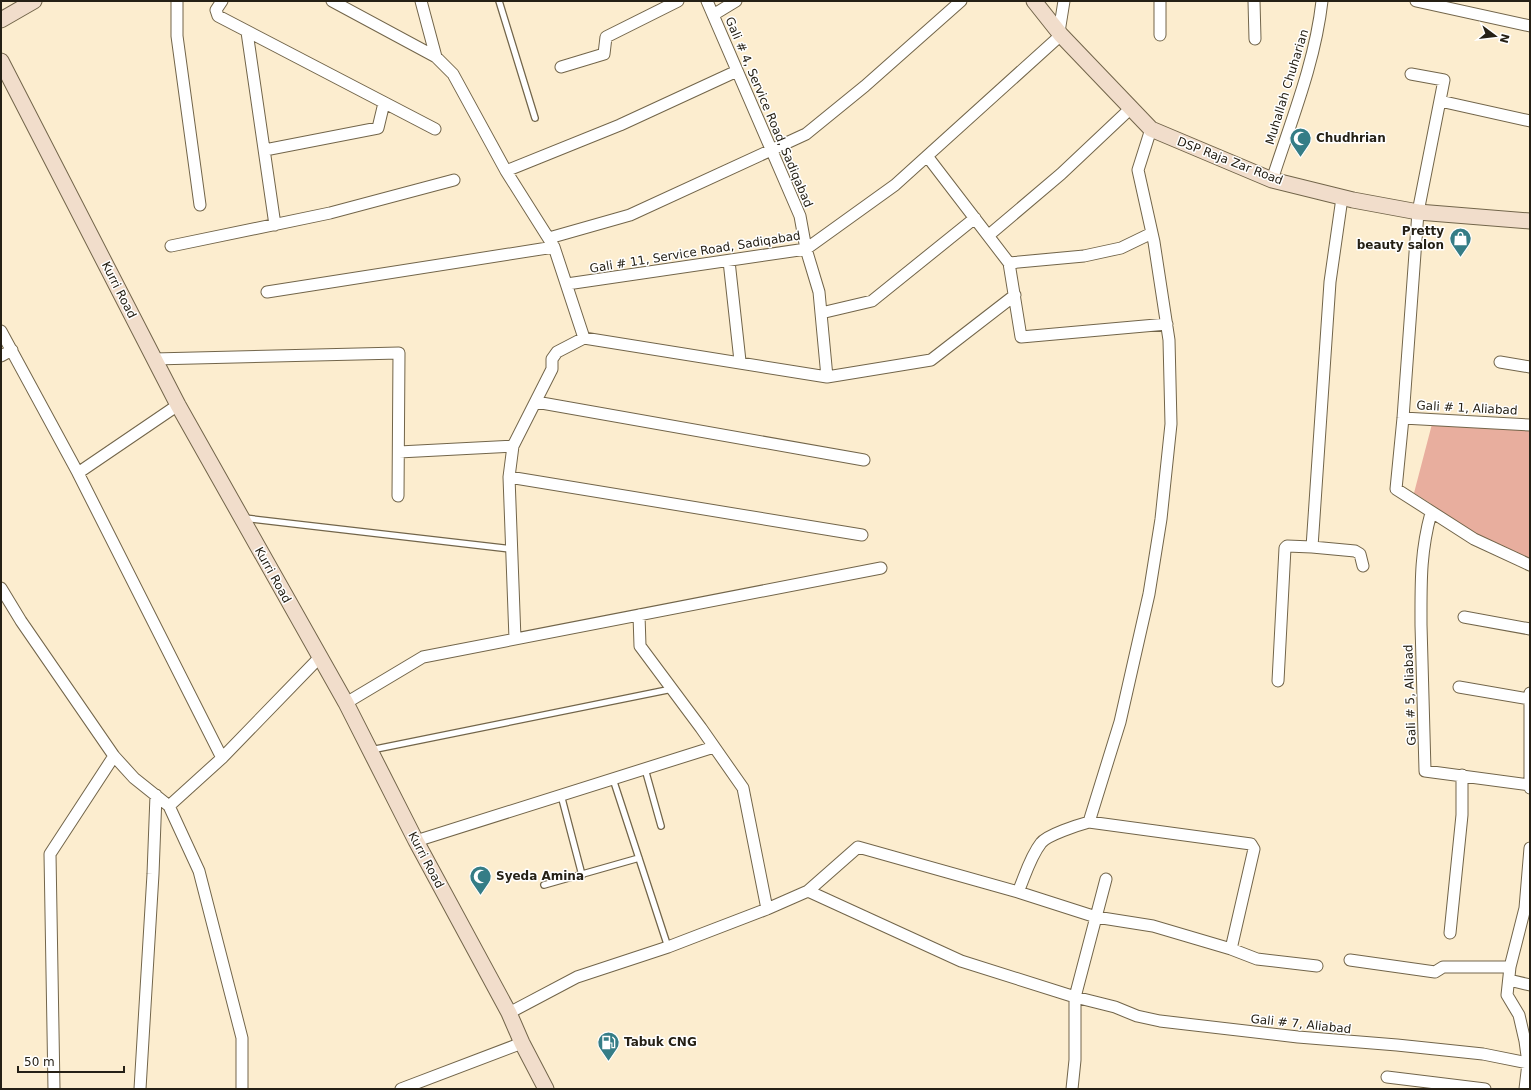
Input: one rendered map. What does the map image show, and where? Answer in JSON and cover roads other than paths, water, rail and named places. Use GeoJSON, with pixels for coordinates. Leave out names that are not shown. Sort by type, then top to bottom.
{"type":"FeatureCollection","features":[{"type":"Feature","properties":{"kind":"main road"},"geometry":{"type":"LineString","coordinates":[[1,20],[34,1]]}},
{"type":"Feature","properties":{"kind":"main road","name":"DSP Raja Zar Road"},"geometry":{"type":"LineString","coordinates":[[1034,1],[1060,34],[1151,129],[1272,180],[1342,198],[1418,212],[1530,221]]}},
{"type":"Feature","properties":{"kind":"main road","name":"Kurri Road"},"geometry":{"type":"LineString","coordinates":[[1,61],[178,405],[346,703],[416,841],[509,1013],[522,1044],[546,1089]]}},
{"type":"Feature","properties":{"kind":"street"},"geometry":{"type":"LineString","coordinates":[[177,1],[177,36],[200,205]]}},
{"type":"Feature","properties":{"kind":"street"},"geometry":{"type":"LineString","coordinates":[[222,1],[216,10],[218,16],[435,130]]}},
{"type":"Feature","properties":{"kind":"street"},"geometry":{"type":"LineString","coordinates":[[332,1],[436,57],[453,74],[506,171],[552,243],[584,338]]}},
{"type":"Feature","properties":{"kind":"street"},"geometry":{"type":"LineString","coordinates":[[421,1],[436,57]]}},
{"type":"Feature","properties":{"kind":"street"},"geometry":{"type":"LineString","coordinates":[[561,67],[604,54],[606,37],[678,1]]}},
{"type":"Feature","properties":{"kind":"street","name":"Gali # 4, Service Road, Sadiqabad"},"geometry":{"type":"LineString","coordinates":[[707,1],[800,216],[806,249],[819,292],[827,377]]}},
{"type":"Feature","properties":{"kind":"street"},"geometry":{"type":"LineString","coordinates":[[714,15],[736,1]]}},
{"type":"Feature","properties":{"kind":"street"},"geometry":{"type":"LineString","coordinates":[[267,292],[552,243],[630,215],[806,134],[865,86],[961,1]]}},
{"type":"Feature","properties":{"kind":"street"},"geometry":{"type":"LineString","coordinates":[[1060,34],[1064,1]]}},
{"type":"Feature","properties":{"kind":"street"},"geometry":{"type":"LineString","coordinates":[[1160,1],[1160,35]]}},
{"type":"Feature","properties":{"kind":"street"},"geometry":{"type":"LineString","coordinates":[[1254,1],[1255,39]]}},
{"type":"Feature","properties":{"kind":"street","name":"Muhallah Chuharian"},"geometry":{"type":"LineString","coordinates":[[1272,180],[1310,63],[1319,27],[1322,1]]}},
{"type":"Feature","properties":{"kind":"street"},"geometry":{"type":"LineString","coordinates":[[1416,1],[1530,26]]}},
{"type":"Feature","properties":{"kind":"street"},"geometry":{"type":"LineString","coordinates":[[247,32],[275,225]]}},
{"type":"Feature","properties":{"kind":"street","name":"Gali # 11, Service Road, Sadiqabad"},"geometry":{"type":"LineString","coordinates":[[567,284],[806,249],[895,185],[1060,34]]}},
{"type":"Feature","properties":{"kind":"street"},"geometry":{"type":"LineString","coordinates":[[506,171],[620,125],[737,71]]}},
{"type":"Feature","properties":{"kind":"street"},"geometry":{"type":"LineString","coordinates":[[1411,74],[1444,80],[1418,212],[1404,418],[1396,489],[1431,513],[1474,539],[1530,565]]}},
{"type":"Feature","properties":{"kind":"street"},"geometry":{"type":"LineString","coordinates":[[1440,101],[1530,122]]}},
{"type":"Feature","properties":{"kind":"street"},"geometry":{"type":"LineString","coordinates":[[265,150],[378,128],[384,103]]}},
{"type":"Feature","properties":{"kind":"street"},"geometry":{"type":"LineString","coordinates":[[989,235],[1061,174],[1131,108]]}},
{"type":"Feature","properties":{"kind":"street"},"geometry":{"type":"LineString","coordinates":[[1089,822],[1120,722],[1135,662],[1162,519],[1171,424],[1169,340],[1167,324],[1152,233],[1138,170],[1151,129]]}},
{"type":"Feature","properties":{"kind":"street"},"geometry":{"type":"LineString","coordinates":[[927,156],[1009,263],[1021,337],[1167,324]]}},
{"type":"Feature","properties":{"kind":"street"},"geometry":{"type":"LineString","coordinates":[[171,246],[330,213],[454,180]]}},
{"type":"Feature","properties":{"kind":"street"},"geometry":{"type":"LineString","coordinates":[[1312,547],[1330,282],[1342,198]]}},
{"type":"Feature","properties":{"kind":"street"},"geometry":{"type":"LineString","coordinates":[[821,313],[872,301],[975,218]]}},
{"type":"Feature","properties":{"kind":"street"},"geometry":{"type":"LineString","coordinates":[[1009,263],[1084,256],[1121,248],[1152,233]]}},
{"type":"Feature","properties":{"kind":"street"},"geometry":{"type":"LineString","coordinates":[[729,261],[740,361]]}},
{"type":"Feature","properties":{"kind":"street"},"geometry":{"type":"LineString","coordinates":[[514,639],[509,477],[513,446],[552,369],[552,359],[557,352],[584,338],[740,361],[827,377],[931,360],[1015,296]]}},
{"type":"Feature","properties":{"kind":"street"},"geometry":{"type":"LineString","coordinates":[[1,331],[78,473],[222,758]]}},
{"type":"Feature","properties":{"kind":"street"},"geometry":{"type":"LineString","coordinates":[[1,356],[12,350]]}},
{"type":"Feature","properties":{"kind":"street"},"geometry":{"type":"LineString","coordinates":[[154,359],[399,353],[398,496]]}},
{"type":"Feature","properties":{"kind":"street"},"geometry":{"type":"LineString","coordinates":[[1500,362],[1530,367]]}},
{"type":"Feature","properties":{"kind":"street"},"geometry":{"type":"LineString","coordinates":[[536,402],[864,460]]}},
{"type":"Feature","properties":{"kind":"street"},"geometry":{"type":"LineString","coordinates":[[78,473],[178,405]]}},
{"type":"Feature","properties":{"kind":"street","name":"Gali # 1, Aliabad"},"geometry":{"type":"LineString","coordinates":[[1404,418],[1530,422]]}},
{"type":"Feature","properties":{"kind":"street"},"geometry":{"type":"LineString","coordinates":[[398,452],[513,446]]}},
{"type":"Feature","properties":{"kind":"street"},"geometry":{"type":"LineString","coordinates":[[509,477],[862,536]]}},
{"type":"Feature","properties":{"kind":"street","name":"Gali # 5, Aliabad"},"geometry":{"type":"LineString","coordinates":[[1431,513],[1424,537],[1420,571],[1421,681],[1425,771],[1530,785]]}},
{"type":"Feature","properties":{"kind":"street"},"geometry":{"type":"LineString","coordinates":[[1278,681],[1285,548],[1287,546],[1312,547],[1355,551],[1360,554],[1363,566]]}},
{"type":"Feature","properties":{"kind":"street"},"geometry":{"type":"LineString","coordinates":[[346,703],[423,657],[881,568]]}},
{"type":"Feature","properties":{"kind":"street"},"geometry":{"type":"LineString","coordinates":[[1,588],[21,621],[114,756],[134,778],[169,806],[199,871],[242,1038],[242,1089]]}},
{"type":"Feature","properties":{"kind":"street"},"geometry":{"type":"LineString","coordinates":[[639,615],[640,646],[673,689],[743,788],[767,909]]}},
{"type":"Feature","properties":{"kind":"street"},"geometry":{"type":"LineString","coordinates":[[1464,617],[1530,629]]}},
{"type":"Feature","properties":{"kind":"street"},"geometry":{"type":"LineString","coordinates":[[169,806],[222,758],[320,657]]}},
{"type":"Feature","properties":{"kind":"street"},"geometry":{"type":"LineString","coordinates":[[1460,687],[1530,696],[1530,788]]}},
{"type":"Feature","properties":{"kind":"street"},"geometry":{"type":"LineString","coordinates":[[416,841],[714,747]]}},
{"type":"Feature","properties":{"kind":"street"},"geometry":{"type":"LineString","coordinates":[[54,1089],[50,854],[114,756]]}},
{"type":"Feature","properties":{"kind":"street"},"geometry":{"type":"LineString","coordinates":[[1450,933],[1462,815],[1462,775]]}},
{"type":"Feature","properties":{"kind":"street"},"geometry":{"type":"LineString","coordinates":[[140,1089],[152,897],[156,795]]}},
{"type":"Feature","properties":{"kind":"street"},"geometry":{"type":"LineString","coordinates":[[1018,892],[1031,860],[1041,842],[1070,828],[1089,822],[1251,844],[1254,849],[1232,949]]}},
{"type":"Feature","properties":{"kind":"street"},"geometry":{"type":"LineString","coordinates":[[509,1013],[577,977],[668,947],[767,909],[808,891],[858,847],[1018,892],[1096,917],[1153,926],[1232,949],[1257,959],[1317,966]]}},
{"type":"Feature","properties":{"kind":"street"},"geometry":{"type":"LineString","coordinates":[[1525,1089],[1528,1076],[1528,1063],[1525,1041],[1519,1016],[1507,995],[1510,967],[1525,908],[1530,848]]}},
{"type":"Feature","properties":{"kind":"street"},"geometry":{"type":"LineString","coordinates":[[1072,1089],[1075,1060],[1074,997],[1106,879]]}},
{"type":"Feature","properties":{"kind":"street","name":"Gali # 7, Aliabad"},"geometry":{"type":"LineString","coordinates":[[808,891],[961,961],[1074,997],[1116,1007],[1137,1016],[1160,1021],[1298,1038],[1397,1045],[1483,1054],[1528,1063]]}},
{"type":"Feature","properties":{"kind":"street"},"geometry":{"type":"LineString","coordinates":[[1350,960],[1435,972],[1443,967],[1510,967]]}},
{"type":"Feature","properties":{"kind":"street"},"geometry":{"type":"LineString","coordinates":[[1509,980],[1530,985]]}},
{"type":"Feature","properties":{"kind":"street"},"geometry":{"type":"LineString","coordinates":[[401,1089],[522,1044]]}},
{"type":"Feature","properties":{"kind":"street"},"geometry":{"type":"LineString","coordinates":[[1387,1078],[1484,1089]]}},
{"type":"Feature","properties":{"kind":"lane"},"geometry":{"type":"LineString","coordinates":[[499,1],[535,118]]}},
{"type":"Feature","properties":{"kind":"lane"},"geometry":{"type":"LineString","coordinates":[[241,518],[512,549]]}},
{"type":"Feature","properties":{"kind":"lane"},"geometry":{"type":"LineString","coordinates":[[370,750],[673,689]]}},
{"type":"Feature","properties":{"kind":"lane"},"geometry":{"type":"LineString","coordinates":[[645,769],[661,826]]}},
{"type":"Feature","properties":{"kind":"lane"},"geometry":{"type":"LineString","coordinates":[[613,779],[668,947]]}},
{"type":"Feature","properties":{"kind":"lane"},"geometry":{"type":"LineString","coordinates":[[561,795],[582,875]]}},
{"type":"Feature","properties":{"kind":"lane"},"geometry":{"type":"LineString","coordinates":[[544,885],[639,858]]}},
{"type":"Feature","properties":{"kind":"place","name":"Chudhrian"},"geometry":{"type":"Point","coordinates":[1301,158]}},
{"type":"Feature","properties":{"kind":"place","name":"Pretty beauty salon"},"geometry":{"type":"Point","coordinates":[1460,258]}},
{"type":"Feature","properties":{"kind":"place","name":"Syeda Amina"},"geometry":{"type":"Point","coordinates":[480,896]}},
{"type":"Feature","properties":{"kind":"place","name":"Tabuk CNG"},"geometry":{"type":"Point","coordinates":[608,1062]}}]}
